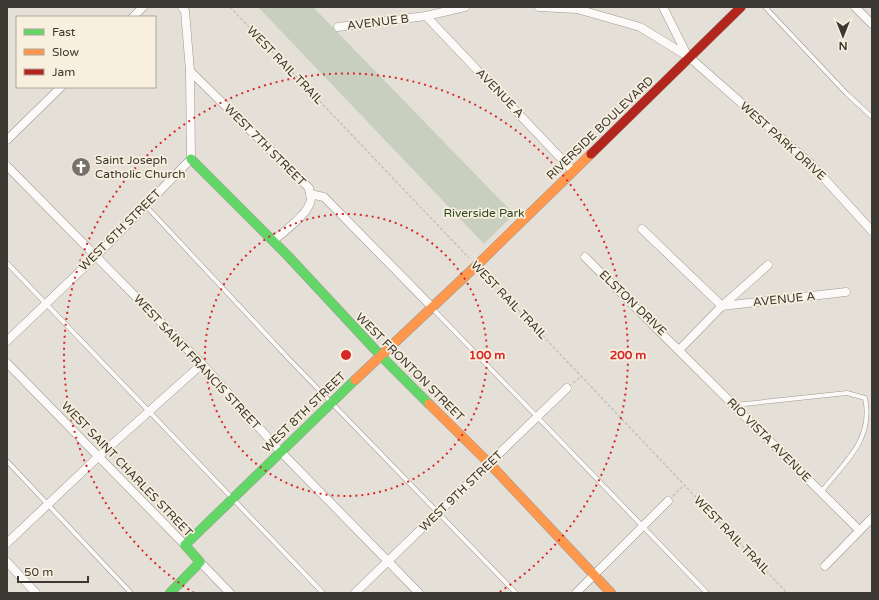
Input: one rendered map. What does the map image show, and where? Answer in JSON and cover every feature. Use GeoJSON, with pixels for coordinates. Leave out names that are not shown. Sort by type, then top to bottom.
{"type":"FeatureCollection","features":[{"type":"Feature","properties":{"kind":"street"},"geometry":{"type":"LineString","coordinates":[[134,16],[143,7]]}},
{"type":"Feature","properties":{"kind":"street"},"geometry":{"type":"LineString","coordinates":[[182,7],[185,11],[190,71],[192,159]]}},
{"type":"Feature","properties":{"kind":"street","name":"AVENUE B"},"geometry":{"type":"LineString","coordinates":[[338,27],[426,16],[465,7]]}},
{"type":"Feature","properties":{"kind":"street"},"geometry":{"type":"LineString","coordinates":[[539,7],[577,9],[640,28],[689,57]]}},
{"type":"Feature","properties":{"kind":"street"},"geometry":{"type":"LineString","coordinates":[[663,7],[689,57]]}},
{"type":"Feature","properties":{"kind":"street","name":"RIVERSIDE BOULEVARD"},"geometry":{"type":"LineString","coordinates":[[476,266],[741,7]]}},
{"type":"Feature","properties":{"kind":"street"},"geometry":{"type":"LineString","coordinates":[[855,7],[872,24]]}},
{"type":"Feature","properties":{"kind":"street","name":"AVENUE A"},"geometry":{"type":"LineString","coordinates":[[426,16],[574,171]]}},
{"type":"Feature","properties":{"kind":"street","name":"WEST PARK DRIVE"},"geometry":{"type":"LineString","coordinates":[[689,57],[812,165],[872,231]]}},
{"type":"Feature","properties":{"kind":"street","name":"WEST 7TH STREET"},"geometry":{"type":"LineString","coordinates":[[190,71],[309,188],[311,199],[306,210],[292,226],[273,241]]}},
{"type":"Feature","properties":{"kind":"street"},"geometry":{"type":"LineString","coordinates":[[7,140],[60,88]]}},
{"type":"Feature","properties":{"kind":"street","name":"WEST 6TH STREET"},"geometry":{"type":"LineString","coordinates":[[7,341],[97,255],[192,159]]}},
{"type":"Feature","properties":{"kind":"street","name":"WEST FRONTON STREET"},"geometry":{"type":"LineString","coordinates":[[192,159],[273,241],[381,356],[489,463],[593,576],[611,593]]}},
{"type":"Feature","properties":{"kind":"street","name":"WEST SAINT FRANCIS STREET"},"geometry":{"type":"LineString","coordinates":[[7,166],[97,255],[202,364],[280,451],[419,593]]}},
{"type":"Feature","properties":{"kind":"street"},"geometry":{"type":"LineString","coordinates":[[310,194],[324,197],[432,307]]}},
{"type":"Feature","properties":{"kind":"street"},"geometry":{"type":"LineString","coordinates":[[642,228],[722,306]]}},
{"type":"Feature","properties":{"kind":"street","name":"ELSTON DRIVE"},"geometry":{"type":"LineString","coordinates":[[586,257],[680,349]]}},
{"type":"Feature","properties":{"kind":"street","name":"AVENUE A"},"geometry":{"type":"LineString","coordinates":[[680,349],[722,306],[768,265]]}},
{"type":"Feature","properties":{"kind":"street","name":"WEST 8TH STREET"},"geometry":{"type":"LineString","coordinates":[[185,545],[280,451],[476,266]]}},
{"type":"Feature","properties":{"kind":"street","name":"AVENUE A"},"geometry":{"type":"LineString","coordinates":[[722,306],[846,292]]}},
{"type":"Feature","properties":{"kind":"street","name":"RIO VISTA AVENUE"},"geometry":{"type":"LineString","coordinates":[[680,349],[859,530]]}},
{"type":"Feature","properties":{"kind":"street","name":"WEST SAINT CHARLES STREET"},"geometry":{"type":"LineString","coordinates":[[7,363],[230,593]]}},
{"type":"Feature","properties":{"kind":"street"},"geometry":{"type":"LineString","coordinates":[[7,543],[98,457],[202,364]]}},
{"type":"Feature","properties":{"kind":"street","name":"WEST 9TH STREET"},"geometry":{"type":"LineString","coordinates":[[355,593],[567,388]]}},
{"type":"Feature","properties":{"kind":"street"},"geometry":{"type":"LineString","coordinates":[[576,593],[668,501]]}},
{"type":"Feature","properties":{"kind":"street"},"geometry":{"type":"LineString","coordinates":[[825,566],[872,518]]}},
{"type":"Feature","properties":{"kind":"street"},"geometry":{"type":"LineString","coordinates":[[7,562],[36,593]]}},
{"type":"Feature","properties":{"kind":"street"},"geometry":{"type":"LineString","coordinates":[[170,593],[200,562]]}},
{"type":"Feature","properties":{"kind":"lane"},"geometry":{"type":"LineString","coordinates":[[765,7],[847,94],[872,116]]}},
{"type":"Feature","properties":{"kind":"lane"},"geometry":{"type":"LineString","coordinates":[[145,206],[289,359],[516,593]]}},
{"type":"Feature","properties":{"kind":"lane"},"geometry":{"type":"LineString","coordinates":[[7,263],[323,593]]}},
{"type":"Feature","properties":{"kind":"lane"},"geometry":{"type":"LineString","coordinates":[[432,307],[537,418],[707,593]]}},
{"type":"Feature","properties":{"kind":"lane"},"geometry":{"type":"LineString","coordinates":[[735,405],[847,393],[865,398],[868,410],[861,442],[821,492]]}},
{"type":"Feature","properties":{"kind":"lane"},"geometry":{"type":"LineString","coordinates":[[7,461],[132,593]]}},
{"type":"Feature","properties":{"kind":"path","name":"WEST RAIL TRAIL"},"geometry":{"type":"LineString","coordinates":[[230,7],[787,593]]}},
{"type":"Feature","properties":{"kind":"path"},"geometry":{"type":"LineString","coordinates":[[668,501],[684,484]]}},
{"type":"Feature","properties":{"kind":"green space","name":"Riverside Park"},"geometry":{"type":"Polygon","coordinates":[[[258,7],[313,7],[514,214],[484,244],[258,7]]]}},
{"type":"Feature","properties":{"kind":"traffic: fast"},"geometry":{"type":"LineString","coordinates":[[191,159],[288,256],[381,356],[429,404]]}},
{"type":"Feature","properties":{"kind":"traffic: fast"},"geometry":{"type":"LineString","coordinates":[[170,593],[200,562],[185,545],[355,380]]}},
{"type":"Feature","properties":{"kind":"traffic: slow"},"geometry":{"type":"LineString","coordinates":[[355,380],[476,266],[591,154]]}},
{"type":"Feature","properties":{"kind":"traffic: slow"},"geometry":{"type":"LineString","coordinates":[[429,404],[489,463],[611,593]]}},
{"type":"Feature","properties":{"kind":"traffic: jam"},"geometry":{"type":"LineString","coordinates":[[591,154],[741,7]]}},
{"type":"Feature","properties":{"kind":"place","name":"Saint Joseph Catholic Church"},"geometry":{"type":"Point","coordinates":[81,167]}}]}
